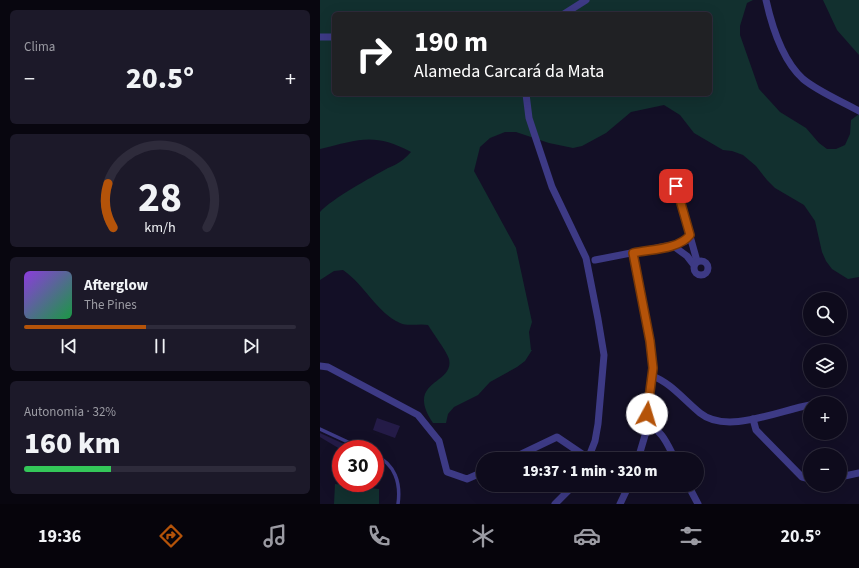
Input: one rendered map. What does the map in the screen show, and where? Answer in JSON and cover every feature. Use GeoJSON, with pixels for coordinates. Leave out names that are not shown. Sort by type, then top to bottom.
{"type":"FeatureCollection","features":[{"type":"Feature","properties":{"kind":"street"},"geometry":{"type":"LineString","coordinates":[[567,12],[586,0]]}},
{"type":"Feature","properties":{"kind":"street"},"geometry":{"type":"LineString","coordinates":[[766,0],[784,52],[793,68],[804,79],[859,111]]}},
{"type":"Feature","properties":{"kind":"street"},"geometry":{"type":"LineString","coordinates":[[320,37],[332,36]]}},
{"type":"Feature","properties":{"kind":"street"},"geometry":{"type":"LineString","coordinates":[[526,96],[529,118],[552,187],[586,258],[598,319],[604,355],[598,424],[595,441],[590,452]]}},
{"type":"Feature","properties":{"kind":"street"},"geometry":{"type":"LineString","coordinates":[[672,245],[696,263],[690,235],[676,186]]}},
{"type":"Feature","properties":{"kind":"street"},"geometry":{"type":"LineString","coordinates":[[595,260],[672,245],[686,240],[690,235]]}},
{"type":"Feature","properties":{"kind":"street"},"geometry":{"type":"LineString","coordinates":[[633,253],[650,341],[653,368],[646,423],[640,452]]}},
{"type":"Feature","properties":{"kind":"street"},"geometry":{"type":"LineString","coordinates":[[320,366],[328,367],[418,415],[439,441],[447,472],[467,480],[476,476]]}},
{"type":"Feature","properties":{"kind":"street"},"geometry":{"type":"LineString","coordinates":[[652,376],[668,385],[703,416],[721,422],[753,419],[803,407]]}},
{"type":"Feature","properties":{"kind":"street"},"geometry":{"type":"LineString","coordinates":[[753,419],[756,430],[803,477]]}},
{"type":"Feature","properties":{"kind":"street"},"geometry":{"type":"LineString","coordinates":[[646,423],[656,427],[662,434],[671,452]]}},
{"type":"Feature","properties":{"kind":"street"},"geometry":{"type":"LineString","coordinates":[[526,452],[558,437],[579,452]]}},
{"type":"Feature","properties":{"kind":"street"},"geometry":{"type":"LineString","coordinates":[[847,476],[859,473]]}},
{"type":"Feature","properties":{"kind":"street"},"geometry":{"type":"LineString","coordinates":[[555,504],[567,492]]}},
{"type":"Feature","properties":{"kind":"street"},"geometry":{"type":"LineString","coordinates":[[620,504],[625,492]]}},
{"type":"Feature","properties":{"kind":"street"},"geometry":{"type":"LineString","coordinates":[[692,492],[698,504]]}},
{"type":"Feature","properties":{"kind":"lane"},"geometry":{"type":"LineString","coordinates":[[320,429],[344,440]]}},
{"type":"Feature","properties":{"kind":"lane"},"geometry":{"type":"LineString","coordinates":[[384,462],[393,469],[398,482],[398,504]]}},
{"type":"Feature","properties":{"kind":"green space"},"geometry":{"type":"Polygon","coordinates":[[[320,0],[753,0],[747,3],[740,26],[740,35],[759,89],[780,112],[806,128],[819,143],[827,149],[836,149],[845,145],[850,134],[851,120],[859,114],[859,277],[848,279],[832,269],[822,252],[815,221],[804,205],[775,188],[756,166],[743,155],[732,151],[723,150],[694,133],[680,115],[664,105],[631,112],[606,133],[582,146],[573,148],[549,143],[516,132],[505,132],[490,138],[480,147],[474,171],[516,248],[532,322],[529,332],[532,350],[525,361],[517,367],[490,382],[478,395],[454,407],[448,414],[446,423],[433,423],[426,409],[424,399],[427,391],[432,385],[445,374],[449,367],[449,359],[443,347],[428,325],[403,324],[392,318],[377,305],[351,276],[343,270],[334,271],[320,280],[320,212],[352,188],[401,162],[411,152],[387,142],[376,140],[345,143],[320,149],[320,0]]]}},
{"type":"Feature","properties":{"kind":"green space"},"geometry":{"type":"Polygon","coordinates":[[[823,0],[859,0],[859,55],[837,30],[823,0]]]}},
{"type":"Feature","properties":{"kind":"green space"},"geometry":{"type":"Polygon","coordinates":[[[335,492],[379,492],[379,504],[334,504],[335,492]]]}},
{"type":"Feature","properties":{"kind":"building"},"geometry":{"type":"Polygon","coordinates":[[[377,418],[400,426],[395,438],[373,430],[377,418]]]}},
{"type":"Feature","properties":{"kind":"building"},"geometry":{"type":"Polygon","coordinates":[[[320,433],[335,440],[332,440],[332,444],[320,437],[320,433]]]}},
{"type":"Feature","properties":{"kind":"route"},"geometry":{"type":"LineString","coordinates":[[647,414],[653,368],[650,341],[633,253],[677,244],[686,240],[690,235],[676,186]]}}]}
